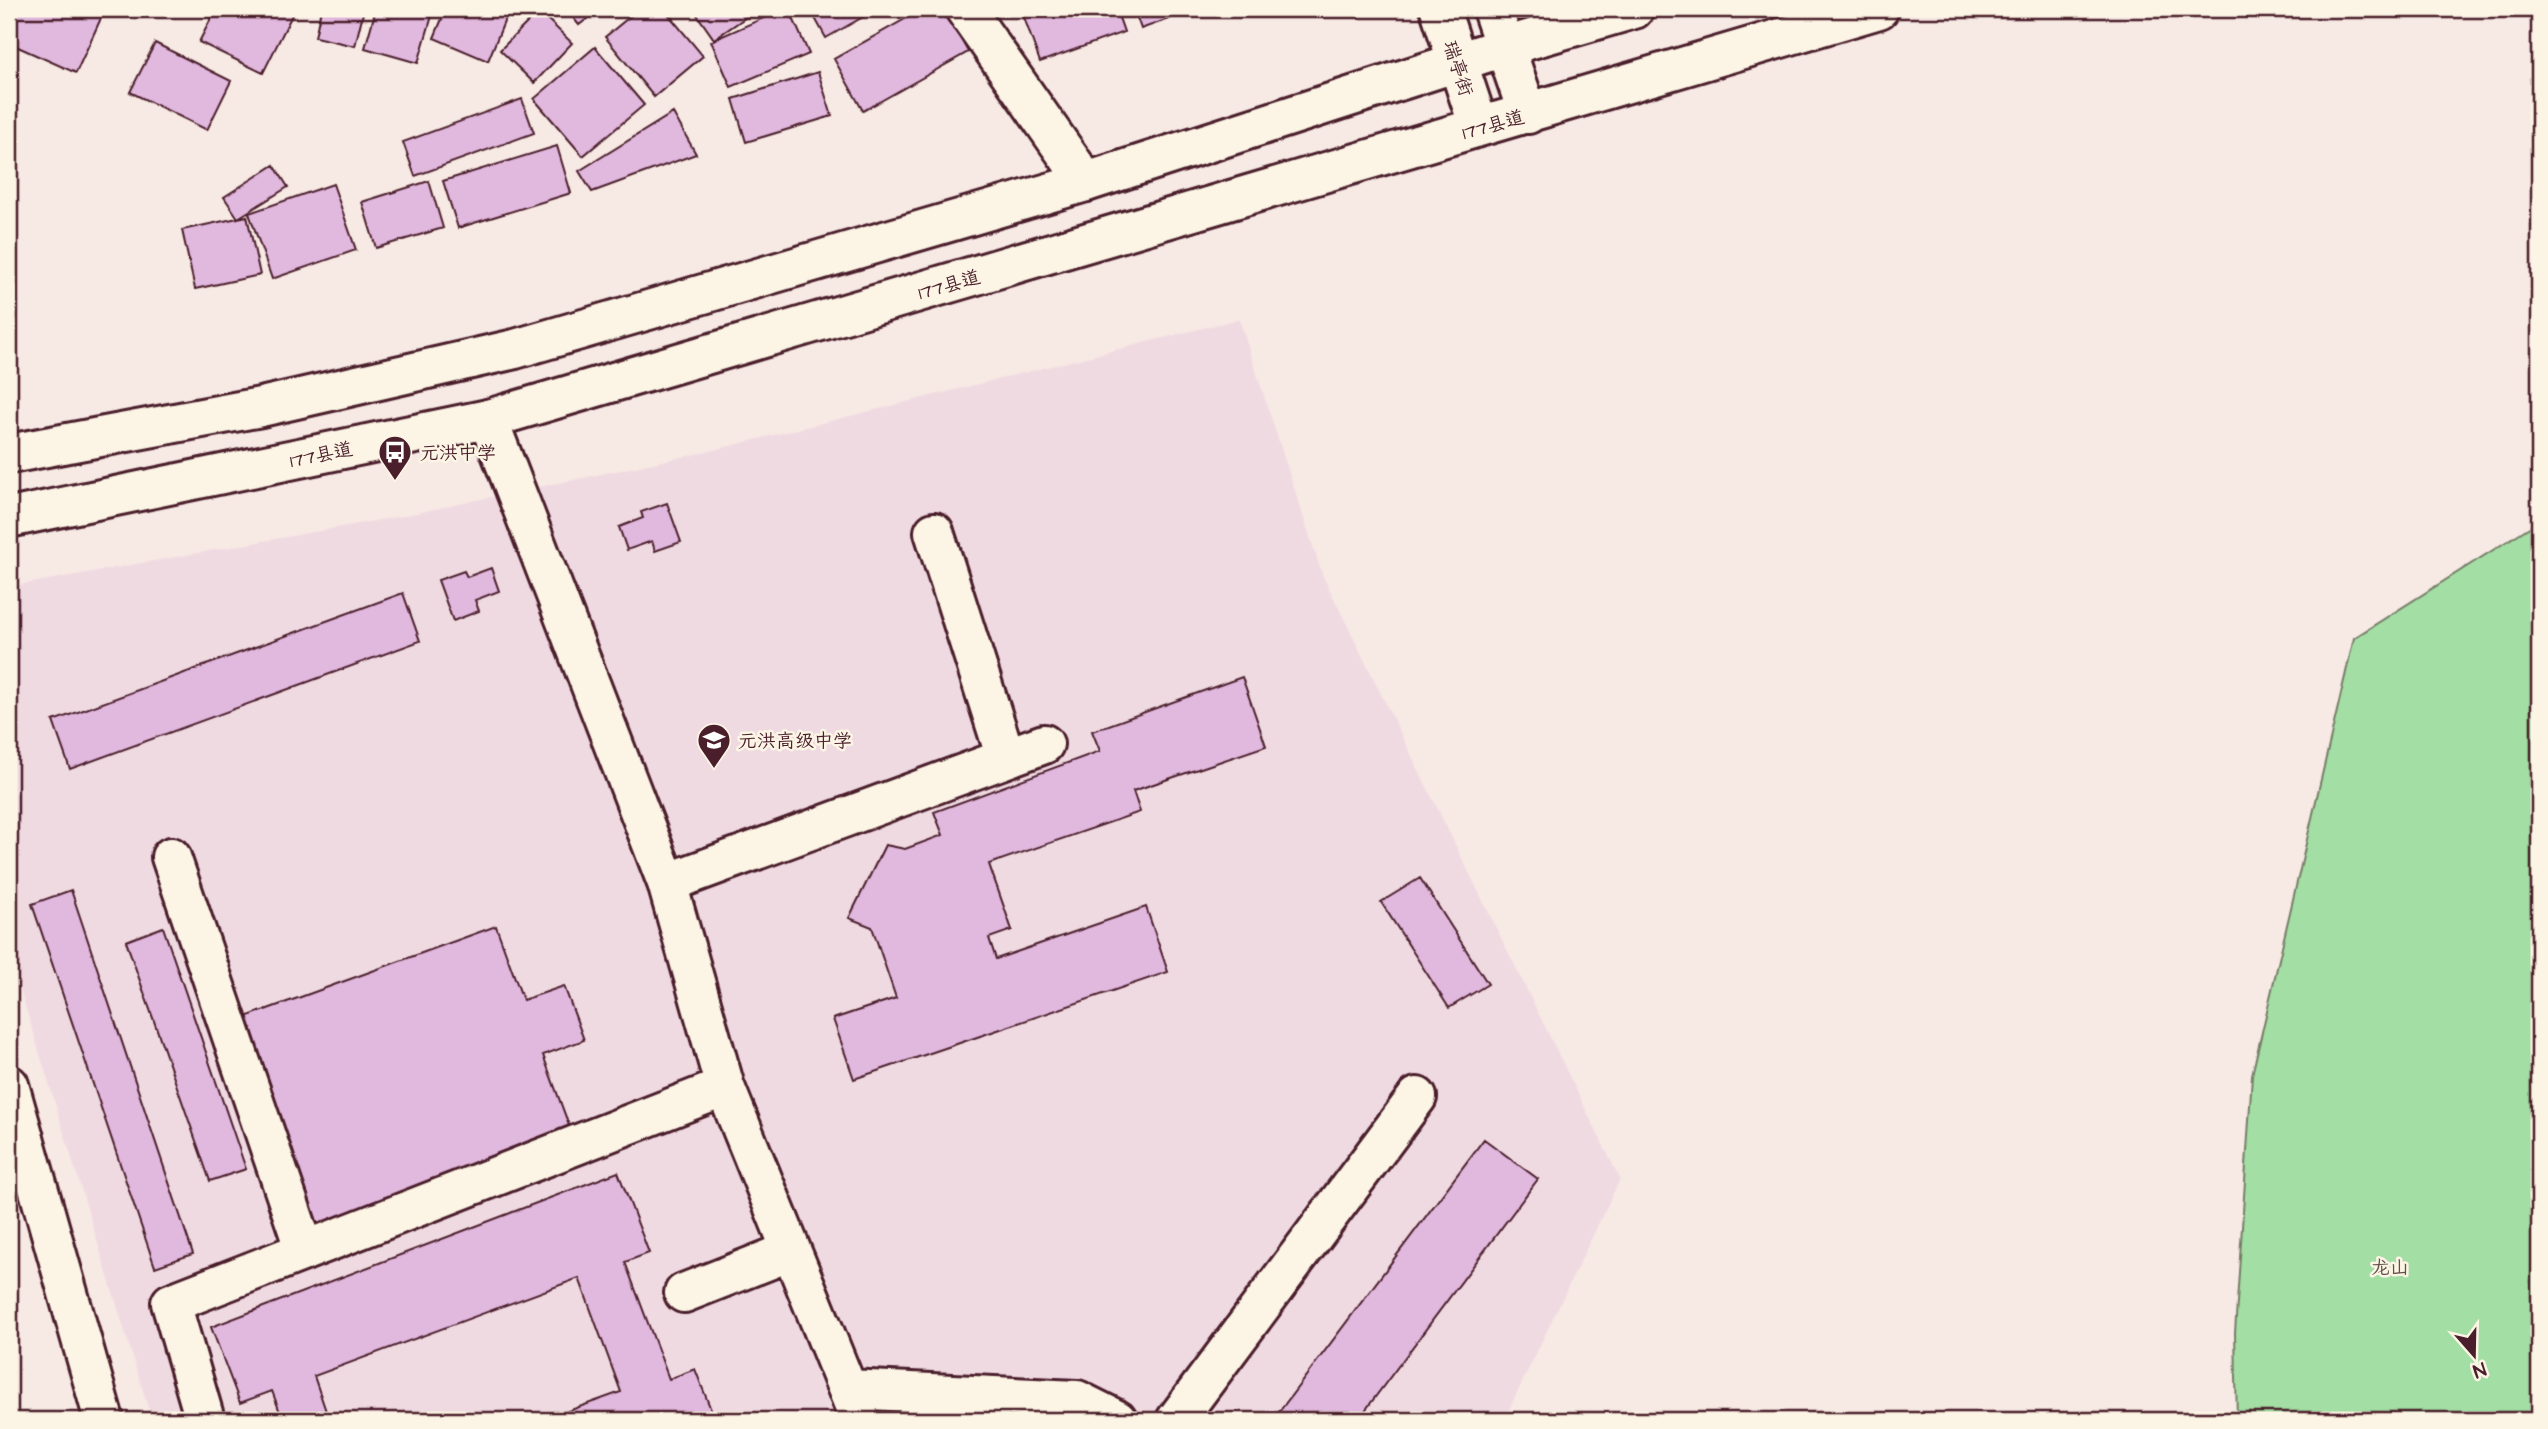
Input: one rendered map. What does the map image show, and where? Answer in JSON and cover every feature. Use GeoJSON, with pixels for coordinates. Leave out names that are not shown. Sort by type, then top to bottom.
{"type":"FeatureCollection","features":[{"type":"Feature","properties":{"kind":"street"},"geometry":{"type":"LineString","coordinates":[[965,9],[1086,182]]}},
{"type":"Feature","properties":{"kind":"street","name":"瑞亭街"},"geometry":{"type":"LineString","coordinates":[[1440,9],[1479,128]]}},
{"type":"Feature","properties":{"kind":"street"},"geometry":{"type":"LineString","coordinates":[[1492,9],[1528,114]]}},
{"type":"Feature","properties":{"kind":"street"},"geometry":{"type":"LineString","coordinates":[[9,454],[261,407],[515,349],[1086,182],[1504,47],[1634,9]]}},
{"type":"Feature","properties":{"kind":"street","name":"177县道"},"geometry":{"type":"LineString","coordinates":[[9,518],[488,419],[1879,9]]}},
{"type":"Feature","properties":{"kind":"street"},"geometry":{"type":"LineString","coordinates":[[488,419],[667,883],[726,1087],[854,1405],[1077,1400],[1117,1420]]}},
{"type":"Feature","properties":{"kind":"street"},"geometry":{"type":"LineString","coordinates":[[934,532],[1006,758]]}},
{"type":"Feature","properties":{"kind":"street"},"geometry":{"type":"LineString","coordinates":[[667,883],[1044,744]]}},
{"type":"Feature","properties":{"kind":"street"},"geometry":{"type":"LineString","coordinates":[[171,857],[305,1251]]}},
{"type":"Feature","properties":{"kind":"street"},"geometry":{"type":"LineString","coordinates":[[9,1086],[104,1420]]}},
{"type":"Feature","properties":{"kind":"street"},"geometry":{"type":"LineString","coordinates":[[205,1420],[171,1303],[726,1087]]}},
{"type":"Feature","properties":{"kind":"street"},"geometry":{"type":"LineString","coordinates":[[1176,1420],[1417,1097]]}},
{"type":"Feature","properties":{"kind":"street"},"geometry":{"type":"LineString","coordinates":[[684,1293],[792,1251]]}},
{"type":"Feature","properties":{"kind":"shaded area","name":"元洪高级中学"},"geometry":{"type":"Polygon","coordinates":[[[1239,319],[1322,574],[1620,1179],[1504,1420],[152,1420],[9,953],[9,587],[402,516],[706,452],[1239,319]]]}},
{"type":"Feature","properties":{"kind":"green space","name":"龙山"},"geometry":{"type":"Polygon","coordinates":[[[2539,521],[2539,1420],[2237,1420],[2235,1333],[2252,1075],[2354,638],[2539,521]]]}},
{"type":"Feature","properties":{"kind":"building"},"geometry":{"type":"Polygon","coordinates":[[[9,9],[86,9],[102,16],[76,73],[9,43],[9,9]]]}},
{"type":"Feature","properties":{"kind":"building"},"geometry":{"type":"Polygon","coordinates":[[[216,9],[295,9],[263,73],[199,42],[216,9]]]}},
{"type":"Feature","properties":{"kind":"building"},"geometry":{"type":"Polygon","coordinates":[[[321,9],[364,9],[355,46],[315,37],[321,9]]]}},
{"type":"Feature","properties":{"kind":"building"},"geometry":{"type":"Polygon","coordinates":[[[376,9],[434,9],[418,63],[365,48],[376,9]]]}},
{"type":"Feature","properties":{"kind":"building"},"geometry":{"type":"Polygon","coordinates":[[[446,9],[501,9],[508,12],[488,61],[434,38],[446,9]]]}},
{"type":"Feature","properties":{"kind":"building"},"geometry":{"type":"Polygon","coordinates":[[[566,9],[600,9],[579,25],[566,9]]]}},
{"type":"Feature","properties":{"kind":"building"},"geometry":{"type":"Polygon","coordinates":[[[639,9],[664,9],[703,56],[654,97],[605,37],[639,9]]]}},
{"type":"Feature","properties":{"kind":"building"},"geometry":{"type":"Polygon","coordinates":[[[693,9],[758,9],[714,39],[693,9]]]}},
{"type":"Feature","properties":{"kind":"building"},"geometry":{"type":"Polygon","coordinates":[[[789,9],[809,54],[731,87],[711,41],[789,9]]]}},
{"type":"Feature","properties":{"kind":"building"},"geometry":{"type":"Polygon","coordinates":[[[810,9],[877,9],[826,38],[810,9]]]}},
{"type":"Feature","properties":{"kind":"building"},"geometry":{"type":"Polygon","coordinates":[[[923,9],[944,9],[968,52],[863,111],[834,59],[923,9]]]}},
{"type":"Feature","properties":{"kind":"building"},"geometry":{"type":"Polygon","coordinates":[[[1021,9],[1116,9],[1124,32],[1040,62],[1021,9]]]}},
{"type":"Feature","properties":{"kind":"building"},"geometry":{"type":"Polygon","coordinates":[[[1134,9],[1196,9],[1141,29],[1134,9]]]}},
{"type":"Feature","properties":{"kind":"building"},"geometry":{"type":"Polygon","coordinates":[[[539,11],[572,43],[534,83],[500,50],[539,11]]]}},
{"type":"Feature","properties":{"kind":"building"},"geometry":{"type":"Polygon","coordinates":[[[155,43],[231,81],[207,130],[130,92],[155,43]]]}},
{"type":"Feature","properties":{"kind":"building"},"geometry":{"type":"Polygon","coordinates":[[[595,47],[644,105],[583,156],[534,99],[595,47]]]}},
{"type":"Feature","properties":{"kind":"building"},"geometry":{"type":"Polygon","coordinates":[[[818,72],[832,116],[746,142],[733,99],[818,72]]]}},
{"type":"Feature","properties":{"kind":"building"},"geometry":{"type":"Polygon","coordinates":[[[522,99],[534,133],[415,176],[403,142],[522,99]]]}},
{"type":"Feature","properties":{"kind":"building"},"geometry":{"type":"Polygon","coordinates":[[[673,113],[696,154],[592,192],[579,171],[673,113]]]}},
{"type":"Feature","properties":{"kind":"building"},"geometry":{"type":"Polygon","coordinates":[[[557,146],[571,193],[458,228],[443,181],[557,146]]]}},
{"type":"Feature","properties":{"kind":"building"},"geometry":{"type":"Polygon","coordinates":[[[274,165],[288,187],[238,218],[224,197],[274,165]]]}},
{"type":"Feature","properties":{"kind":"building"},"geometry":{"type":"Polygon","coordinates":[[[429,181],[443,228],[376,248],[362,202],[429,181]]]}},
{"type":"Feature","properties":{"kind":"building"},"geometry":{"type":"Polygon","coordinates":[[[333,184],[356,250],[272,279],[249,213],[333,184]]]}},
{"type":"Feature","properties":{"kind":"building"},"geometry":{"type":"Polygon","coordinates":[[[247,216],[260,275],[195,289],[182,230],[247,216]]]}},
{"type":"Feature","properties":{"kind":"building"},"geometry":{"type":"Polygon","coordinates":[[[667,503],[681,542],[655,551],[652,541],[627,550],[619,527],[643,518],[641,512],[667,503]]]}},
{"type":"Feature","properties":{"kind":"building"},"geometry":{"type":"Polygon","coordinates":[[[491,568],[499,591],[475,600],[479,611],[453,621],[438,580],[464,571],[467,577],[491,568]]]}},
{"type":"Feature","properties":{"kind":"building"},"geometry":{"type":"Polygon","coordinates":[[[403,593],[420,641],[70,769],[53,721],[403,593]]]}},
{"type":"Feature","properties":{"kind":"building"},"geometry":{"type":"Polygon","coordinates":[[[1242,677],[1266,746],[1133,791],[1140,812],[989,864],[1012,930],[989,938],[996,959],[1146,907],[1168,972],[854,1079],[833,1019],[896,998],[872,927],[849,918],[885,845],[905,849],[943,835],[934,812],[1100,751],[1092,731],[1242,677]]]}},
{"type":"Feature","properties":{"kind":"building"},"geometry":{"type":"Polygon","coordinates":[[[1420,878],[1488,984],[1449,1008],[1381,902],[1420,878]]]}},
{"type":"Feature","properties":{"kind":"building"},"geometry":{"type":"Polygon","coordinates":[[[71,890],[193,1254],[155,1267],[32,904],[71,890]]]}},
{"type":"Feature","properties":{"kind":"building"},"geometry":{"type":"Polygon","coordinates":[[[496,926],[523,1000],[564,986],[584,1040],[543,1055],[571,1131],[315,1225],[240,1019],[496,926]]]}},
{"type":"Feature","properties":{"kind":"building"},"geometry":{"type":"Polygon","coordinates":[[[163,927],[246,1169],[210,1181],[126,941],[163,927]]]}},
{"type":"Feature","properties":{"kind":"building"},"geometry":{"type":"Polygon","coordinates":[[[1484,1139],[1538,1179],[1358,1420],[1273,1420],[1484,1139]]]}},
{"type":"Feature","properties":{"kind":"building"},"geometry":{"type":"Polygon","coordinates":[[[618,1172],[649,1253],[625,1262],[669,1379],[695,1369],[715,1420],[543,1420],[621,1392],[579,1278],[314,1376],[329,1420],[283,1420],[272,1391],[240,1403],[211,1327],[618,1172]]]}},
{"type":"Feature","properties":{"kind":"place","name":"元洪中学"},"geometry":{"type":"Point","coordinates":[395,482]}},
{"type":"Feature","properties":{"kind":"place","name":"元洪高级中学"},"geometry":{"type":"Point","coordinates":[714,770]}}]}
